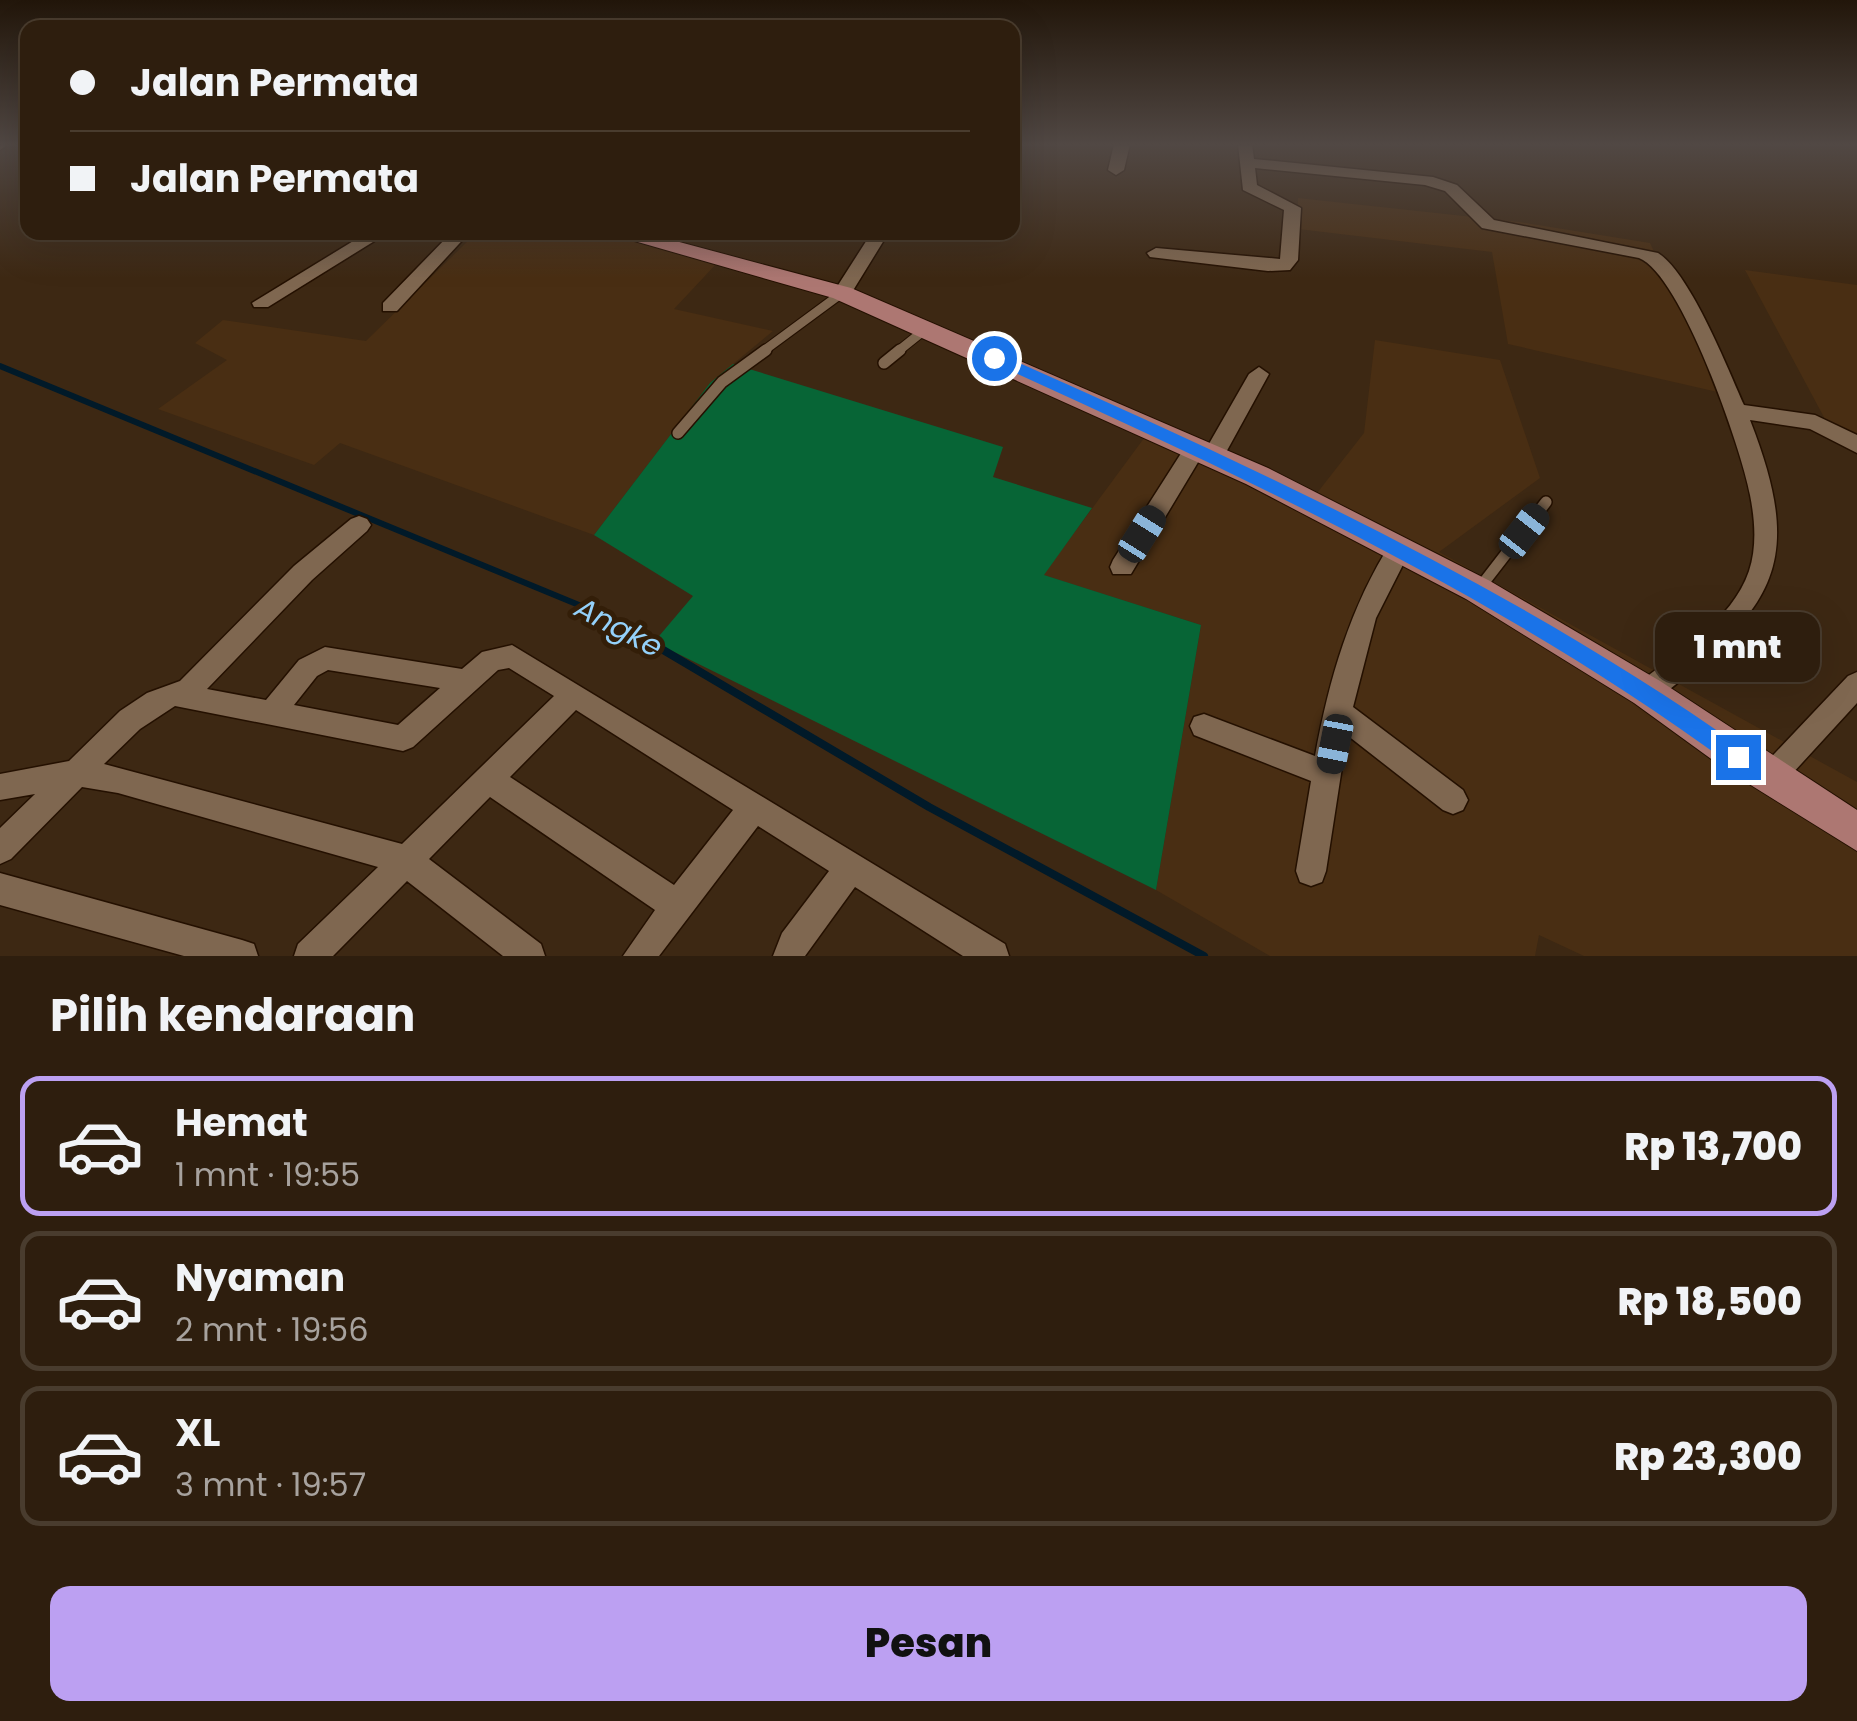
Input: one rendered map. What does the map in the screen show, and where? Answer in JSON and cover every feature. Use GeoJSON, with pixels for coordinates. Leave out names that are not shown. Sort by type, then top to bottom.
{"type":"FeatureCollection","features":[{"type":"Feature","properties":{"kind":"main road"},"geometry":{"type":"LineString","coordinates":[[647,240],[842,293],[1204,453],[1400,547],[1647,692],[1770,778],[1857,832]]}},
{"type":"Feature","properties":{"kind":"street"},"geometry":{"type":"LineString","coordinates":[[1156,253],[1284,266],[1289,260],[1293,208],[1252,189]]}},
{"type":"Feature","properties":{"kind":"street"},"geometry":{"type":"LineString","coordinates":[[1451,189],[1488,224],[1655,258],[1709,352],[1734,411],[1760,486],[1767,536],[1761,571],[1749,600],[1716,635],[1647,692]]}},
{"type":"Feature","properties":{"kind":"street"},"geometry":{"type":"LineString","coordinates":[[261,303],[367,240]]}},
{"type":"Feature","properties":{"kind":"street"},"geometry":{"type":"LineString","coordinates":[[390,307],[454,240]]}},
{"type":"Feature","properties":{"kind":"street"},"geometry":{"type":"LineString","coordinates":[[842,293],[876,240]]}},
{"type":"Feature","properties":{"kind":"street"},"geometry":{"type":"LineString","coordinates":[[1122,567],[1259,374]]}},
{"type":"Feature","properties":{"kind":"street"},"geometry":{"type":"LineString","coordinates":[[1734,411],[1815,422],[1857,445]]}},
{"type":"Feature","properties":{"kind":"street"},"geometry":{"type":"LineString","coordinates":[[0,849],[145,708],[180,696],[303,573],[360,524]]}},
{"type":"Feature","properties":{"kind":"street"},"geometry":{"type":"LineString","coordinates":[[1312,871],[1356,643],[1385,567],[1400,547]]}},
{"type":"Feature","properties":{"kind":"street"},"geometry":{"type":"LineString","coordinates":[[180,696],[404,738],[466,681],[505,654],[993,956]]}},
{"type":"Feature","properties":{"kind":"street"},"geometry":{"type":"LineString","coordinates":[[270,714],[308,668],[325,658],[466,681]]}},
{"type":"Feature","properties":{"kind":"street"},"geometry":{"type":"LineString","coordinates":[[1770,778],[1857,684]]}},
{"type":"Feature","properties":{"kind":"street"},"geometry":{"type":"LineString","coordinates":[[310,956],[572,696]]}},
{"type":"Feature","properties":{"kind":"street"},"geometry":{"type":"LineString","coordinates":[[1340,712],[1453,800]]}},
{"type":"Feature","properties":{"kind":"street"},"geometry":{"type":"LineString","coordinates":[[1204,726],[1329,775]]}},
{"type":"Feature","properties":{"kind":"street"},"geometry":{"type":"LineString","coordinates":[[0,788],[77,773],[404,859],[530,956]]}},
{"type":"Feature","properties":{"kind":"street"},"geometry":{"type":"LineString","coordinates":[[490,780],[677,906]]}},
{"type":"Feature","properties":{"kind":"street"},"geometry":{"type":"LineString","coordinates":[[639,956],[754,807]]}},
{"type":"Feature","properties":{"kind":"street"},"geometry":{"type":"LineString","coordinates":[[789,956],[793,944],[850,868]]}},
{"type":"Feature","properties":{"kind":"street"},"geometry":{"type":"LineString","coordinates":[[0,888],[242,956]]}},
{"type":"Feature","properties":{"kind":"lane"},"geometry":{"type":"LineString","coordinates":[[678,433],[722,382],[842,293]]}},
{"type":"Feature","properties":{"kind":"lane"},"geometry":{"type":"LineString","coordinates":[[884,363],[927,328]]}},
{"type":"Feature","properties":{"kind":"lane"},"geometry":{"type":"LineString","coordinates":[[1478,590],[1546,502]]}},
{"type":"Feature","properties":{"kind":"shaded area"},"geometry":{"type":"Polygon","coordinates":[[[1298,198],[1519,222],[1650,243],[1722,393],[1508,344],[1492,252],[1298,229],[1298,198]]]}},
{"type":"Feature","properties":{"kind":"shaded area"},"geometry":{"type":"Polygon","coordinates":[[[469,240],[627,240],[719,261],[674,309],[773,331],[710,383],[594,535],[340,443],[314,465],[158,409],[227,360],[195,343],[223,320],[366,341],[469,240]]]}},
{"type":"Feature","properties":{"kind":"shaded area"},"geometry":{"type":"Polygon","coordinates":[[[1745,270],[1857,285],[1857,440],[1826,421],[1745,270]]]}},
{"type":"Feature","properties":{"kind":"shaded area"},"geometry":{"type":"Polygon","coordinates":[[[1375,340],[1500,360],[1540,478],[1439,552],[1857,782],[1857,956],[1584,956],[1539,935],[1535,956],[1270,956],[1156,890],[1201,625],[1043,575],[1153,426],[1310,502],[1364,433],[1375,340]]]}},
{"type":"Feature","properties":{"kind":"green space"},"geometry":{"type":"Polygon","coordinates":[[[733,364],[1003,447],[993,477],[1092,508],[1044,575],[1201,625],[1156,890],[654,642],[693,596],[594,535],[710,383],[733,364]]]}},
{"type":"Feature","properties":{"kind":"waterway","name":"Angke"},"geometry":{"type":"LineString","coordinates":[[0,366],[606,616]]}},
{"type":"Feature","properties":{"kind":"waterway","name":"Angke"},"geometry":{"type":"LineString","coordinates":[[606,616],[929,807],[1204,956]]}},
{"type":"Feature","properties":{"kind":"route"},"geometry":{"type":"LineString","coordinates":[[994,358],[1257,476],[1400,547],[1647,692],[1738,757]]}}]}
